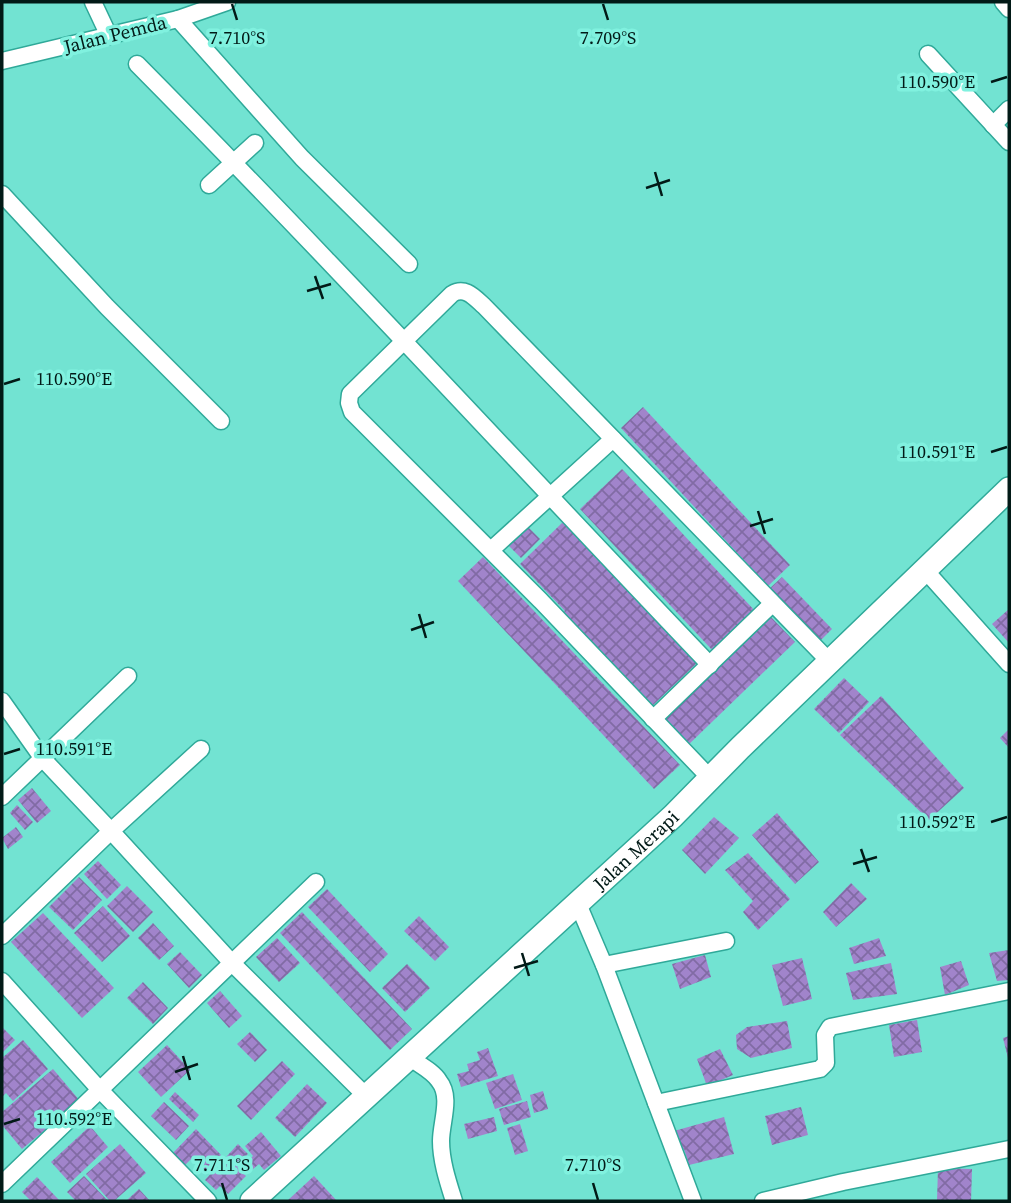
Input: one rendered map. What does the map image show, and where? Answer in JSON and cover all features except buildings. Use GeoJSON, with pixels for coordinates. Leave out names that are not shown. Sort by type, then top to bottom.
{"type":"FeatureCollection","features":[{"type":"Feature","properties":{"kind":"street"},"geometry":{"type":"LineString","coordinates":[[93,2],[109,36]]}},
{"type":"Feature","properties":{"kind":"street","name":"Jalan Pemda"},"geometry":{"type":"LineString","coordinates":[[2,61],[178,19],[227,2]]}},
{"type":"Feature","properties":{"kind":"street"},"geometry":{"type":"LineString","coordinates":[[1003,2],[1009,9]]}},
{"type":"Feature","properties":{"kind":"street"},"geometry":{"type":"LineString","coordinates":[[178,19],[302,158],[409,264]]}},
{"type":"Feature","properties":{"kind":"street"},"geometry":{"type":"LineString","coordinates":[[928,54],[1009,142]]}},
{"type":"Feature","properties":{"kind":"street"},"geometry":{"type":"LineString","coordinates":[[137,64],[405,340],[710,665]]}},
{"type":"Feature","properties":{"kind":"street"},"geometry":{"type":"LineString","coordinates":[[993,125],[1009,109]]}},
{"type":"Feature","properties":{"kind":"street"},"geometry":{"type":"LineString","coordinates":[[209,185],[255,143]]}},
{"type":"Feature","properties":{"kind":"street"},"geometry":{"type":"LineString","coordinates":[[2,194],[107,307],[220,421]]}},
{"type":"Feature","properties":{"kind":"street"},"geometry":{"type":"LineString","coordinates":[[710,778],[491,550],[352,412],[349,405],[350,394],[452,294],[462,290],[469,293],[830,662]]}},
{"type":"Feature","properties":{"kind":"street"},"geometry":{"type":"LineString","coordinates":[[491,550],[613,439]]}},
{"type":"Feature","properties":{"kind":"street","name":"Jalan Merapi"},"geometry":{"type":"LineString","coordinates":[[252,1201],[673,816],[1009,491]]}},
{"type":"Feature","properties":{"kind":"street"},"geometry":{"type":"LineString","coordinates":[[925,570],[1009,664]]}},
{"type":"Feature","properties":{"kind":"street"},"geometry":{"type":"LineString","coordinates":[[653,719],[772,604]]}},
{"type":"Feature","properties":{"kind":"street"},"geometry":{"type":"LineString","coordinates":[[2,797],[128,676]]}},
{"type":"Feature","properties":{"kind":"street"},"geometry":{"type":"LineString","coordinates":[[2,701],[43,759],[232,963],[366,1097]]}},
{"type":"Feature","properties":{"kind":"street"},"geometry":{"type":"LineString","coordinates":[[2,936],[201,749]]}},
{"type":"Feature","properties":{"kind":"street"},"geometry":{"type":"LineString","coordinates":[[2,1184],[316,882]]}},
{"type":"Feature","properties":{"kind":"street"},"geometry":{"type":"LineString","coordinates":[[578,904],[604,965],[692,1201]]}},
{"type":"Feature","properties":{"kind":"street"},"geometry":{"type":"LineString","coordinates":[[604,965],[726,941]]}},
{"type":"Feature","properties":{"kind":"street"},"geometry":{"type":"LineString","coordinates":[[2,981],[100,1090],[208,1201]]}},
{"type":"Feature","properties":{"kind":"street"},"geometry":{"type":"LineString","coordinates":[[656,1103],[820,1069],[826,1063],[825,1035],[830,1027],[1009,991]]}},
{"type":"Feature","properties":{"kind":"street"},"geometry":{"type":"LineString","coordinates":[[409,1057],[438,1079],[444,1088],[441,1142],[454,1201]]}},
{"type":"Feature","properties":{"kind":"street"},"geometry":{"type":"LineString","coordinates":[[763,1201],[1009,1149]]}}]}
